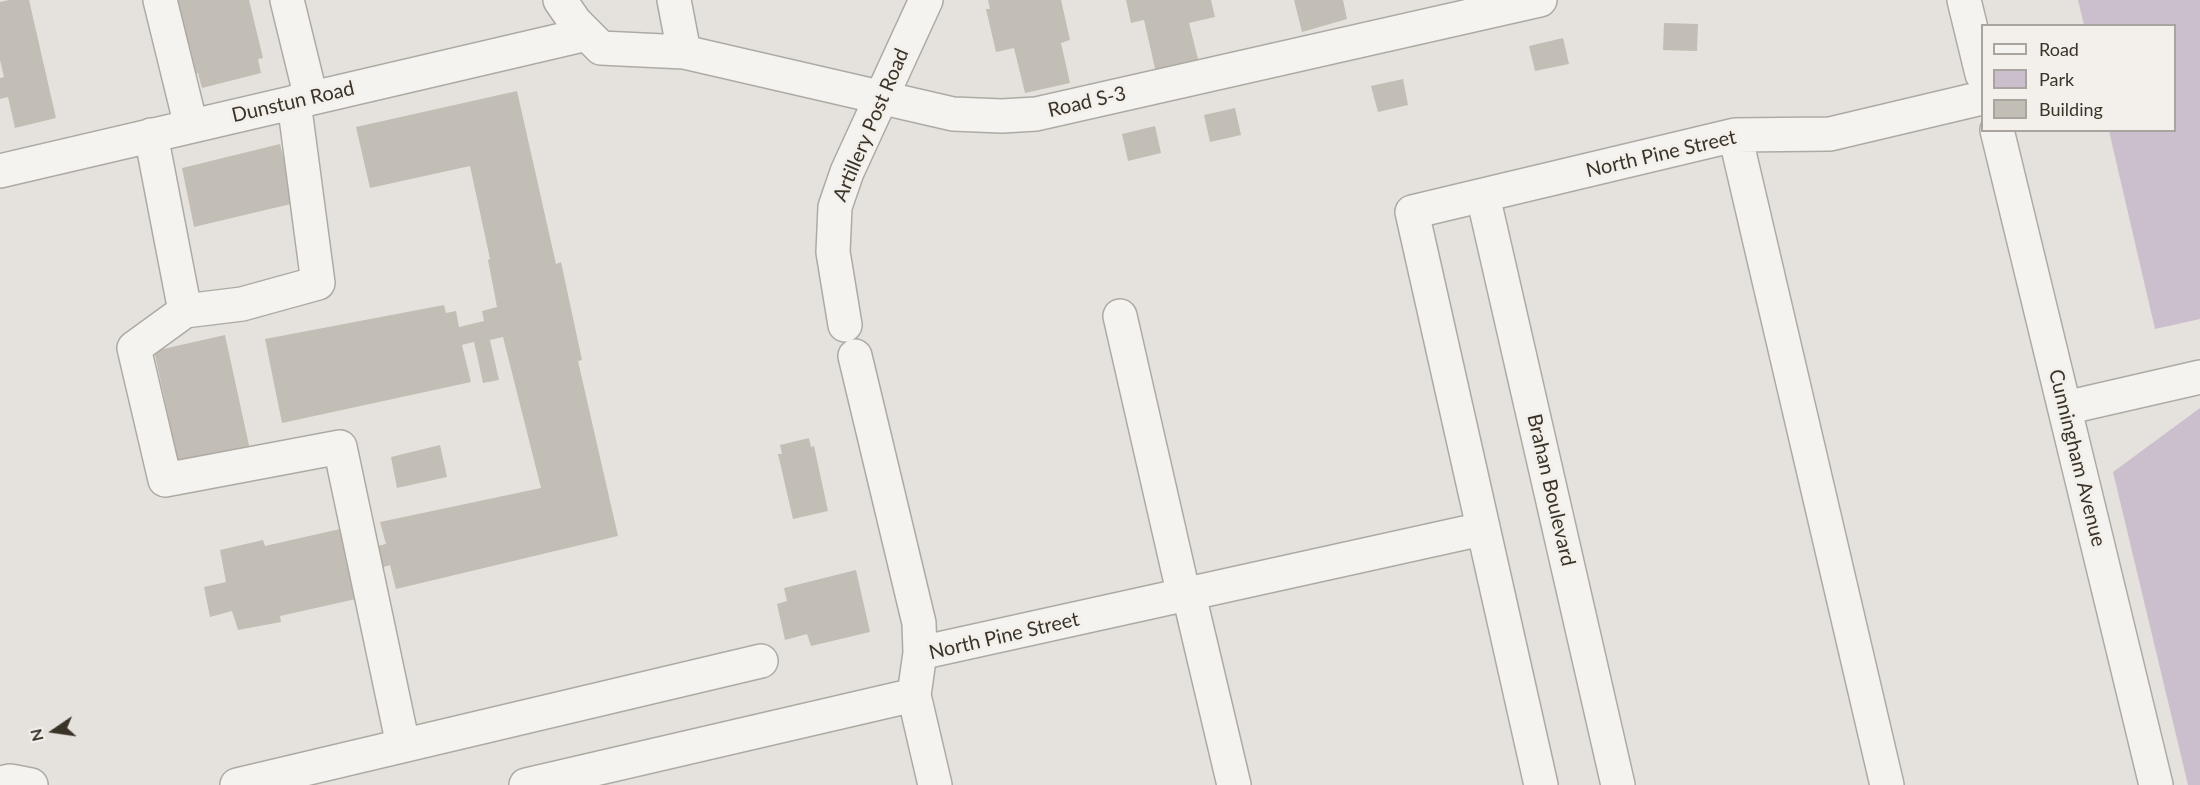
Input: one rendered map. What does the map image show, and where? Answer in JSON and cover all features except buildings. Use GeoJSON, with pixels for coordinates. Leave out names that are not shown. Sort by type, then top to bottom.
{"type":"FeatureCollection","features":[{"type":"Feature","properties":{"kind":"street"},"geometry":{"type":"LineString","coordinates":[[160,0],[191,126]]}},
{"type":"Feature","properties":{"kind":"street"},"geometry":{"type":"LineString","coordinates":[[287,0],[302,100],[318,283],[242,304],[185,311],[134,348],[165,480],[340,447],[403,746]]}},
{"type":"Feature","properties":{"kind":"street"},"geometry":{"type":"LineString","coordinates":[[560,0],[601,48],[684,52],[674,0]]}},
{"type":"Feature","properties":{"kind":"street","name":"Artillery Post Road"},"geometry":{"type":"LineString","coordinates":[[845,325],[832,231],[835,207],[880,98],[926,0]]}},
{"type":"Feature","properties":{"kind":"street","name":"Road S-3"},"geometry":{"type":"LineString","coordinates":[[684,52],[953,114],[1002,116],[1036,114],[1540,0]]}},
{"type":"Feature","properties":{"kind":"street"},"geometry":{"type":"LineString","coordinates":[[1964,0],[1981,66]]}},
{"type":"Feature","properties":{"kind":"street","name":"Dunstun Road"},"geometry":{"type":"LineString","coordinates":[[0,171],[587,34]]}},
{"type":"Feature","properties":{"kind":"street","name":"North Pine Street"},"geometry":{"type":"LineString","coordinates":[[914,695],[920,653],[1482,529],[1412,212],[1735,135],[1830,134],[1981,98]]}},
{"type":"Feature","properties":{"kind":"street","name":"Cunningham Avenue"},"geometry":{"type":"LineString","coordinates":[[1996,132],[2156,785]]}},
{"type":"Feature","properties":{"kind":"street"},"geometry":{"type":"LineString","coordinates":[[152,135],[185,311]]}},
{"type":"Feature","properties":{"kind":"street"},"geometry":{"type":"LineString","coordinates":[[1735,135],[1887,785]]}},
{"type":"Feature","properties":{"kind":"street","name":"Brahan Boulevard"},"geometry":{"type":"LineString","coordinates":[[1483,196],[1618,785]]}},
{"type":"Feature","properties":{"kind":"street"},"geometry":{"type":"LineString","coordinates":[[1120,316],[1186,596],[1234,785]]}},
{"type":"Feature","properties":{"kind":"street"},"geometry":{"type":"LineString","coordinates":[[855,356],[918,623],[920,653]]}},
{"type":"Feature","properties":{"kind":"street"},"geometry":{"type":"LineString","coordinates":[[2065,408],[2200,378]]}},
{"type":"Feature","properties":{"kind":"street"},"geometry":{"type":"LineString","coordinates":[[1482,529],[1541,785]]}},
{"type":"Feature","properties":{"kind":"street"},"geometry":{"type":"LineString","coordinates":[[237,785],[761,661]]}},
{"type":"Feature","properties":{"kind":"street"},"geometry":{"type":"LineString","coordinates":[[526,785],[914,695],[935,785]]}},
{"type":"Feature","properties":{"kind":"street"},"geometry":{"type":"LineString","coordinates":[[0,783],[10,781],[30,785]]}},
{"type":"Feature","properties":{"kind":"green space"},"geometry":{"type":"Polygon","coordinates":[[[2078,0],[2200,0],[2200,319],[2155,329],[2109,132],[2176,132],[2176,24],[2084,24],[2078,0]]]}},
{"type":"Feature","properties":{"kind":"green space"},"geometry":{"type":"Polygon","coordinates":[[[2200,408],[2200,785],[2188,785],[2113,472],[2200,408]]]}}]}
